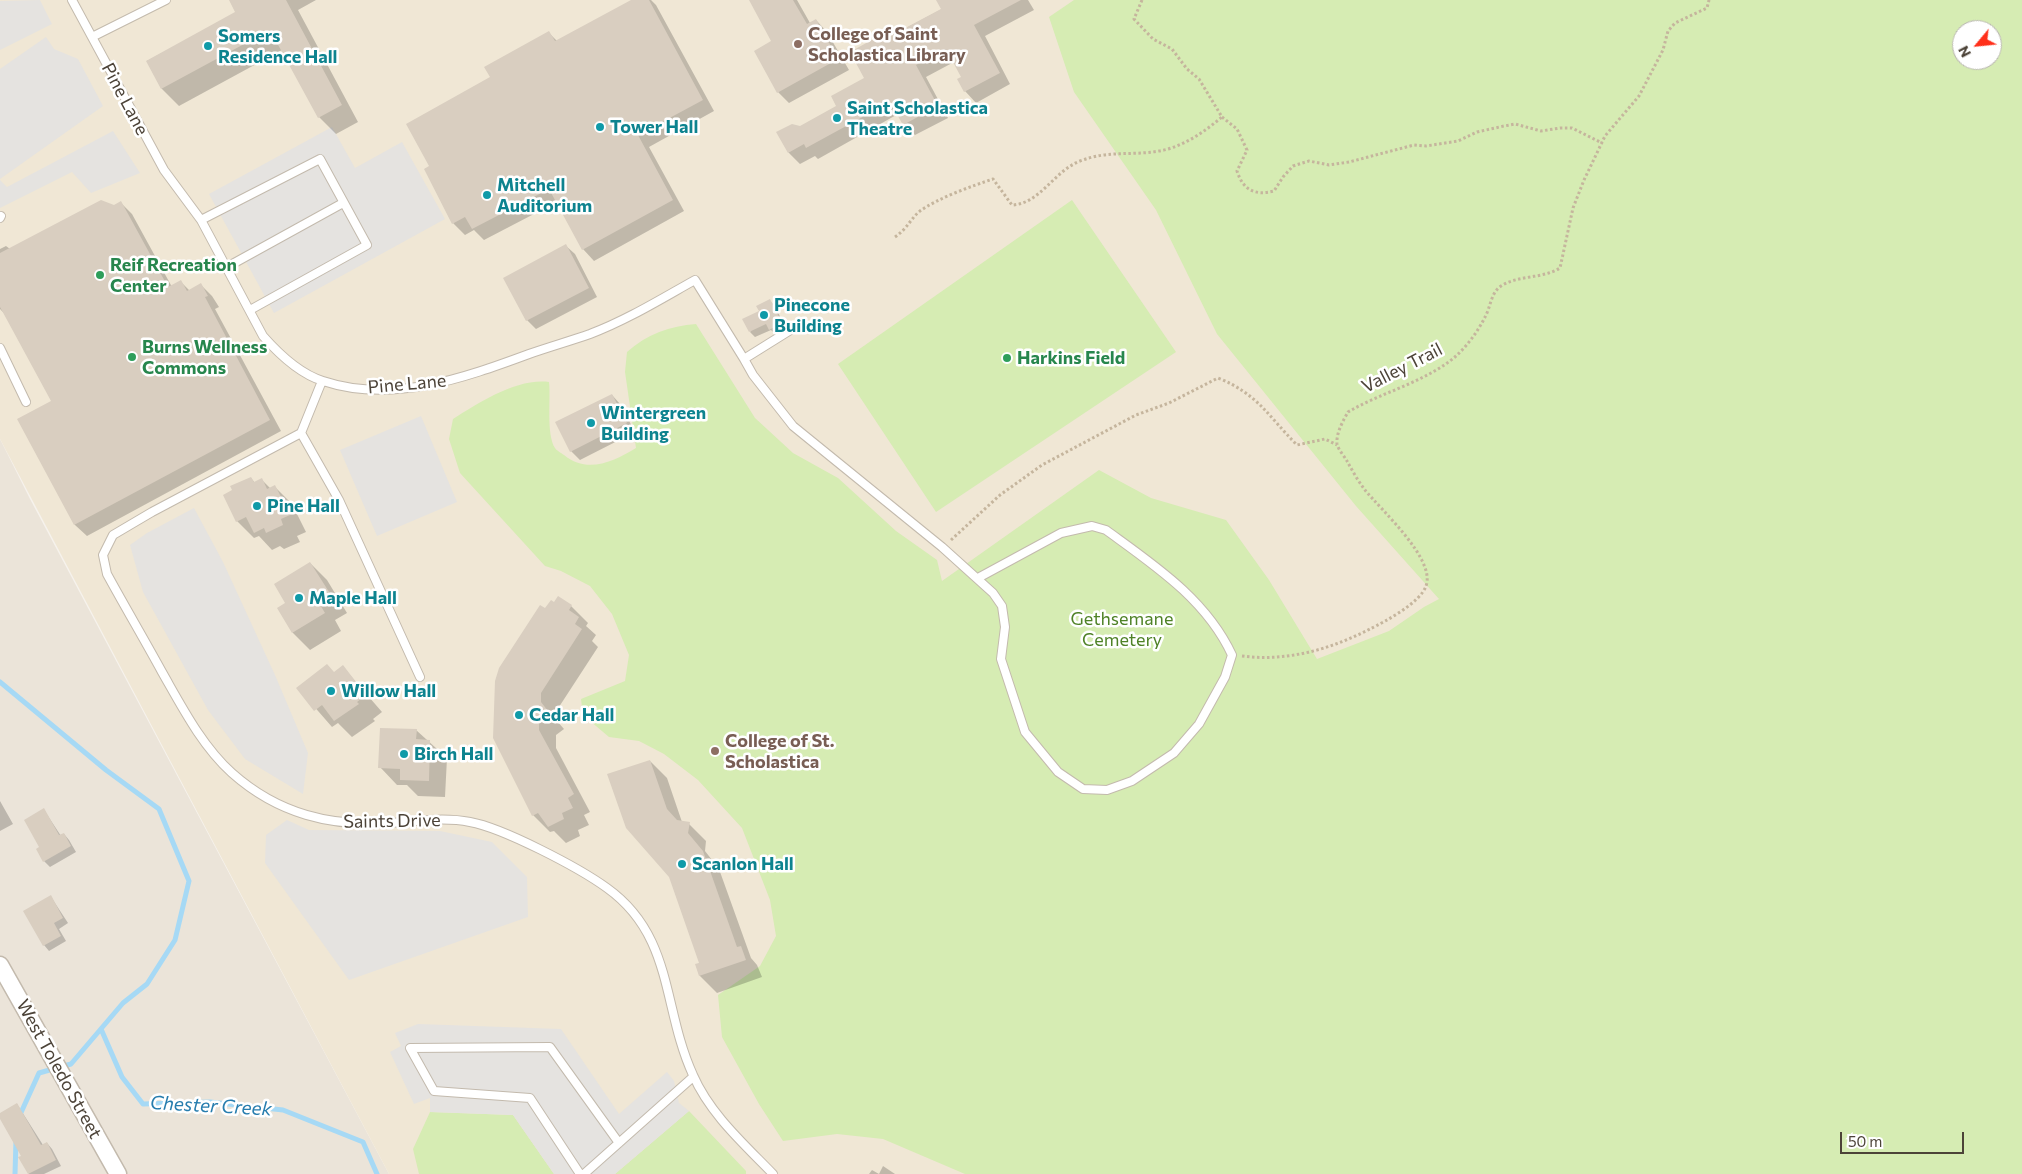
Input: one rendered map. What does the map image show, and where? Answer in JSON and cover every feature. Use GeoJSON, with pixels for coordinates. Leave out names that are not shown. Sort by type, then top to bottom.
{"type":"FeatureCollection","features":[{"type":"Feature","properties":{"kind":"street","name":"West Toledo Street"},"geometry":{"type":"LineString","coordinates":[[0,965],[118,1174]]}},
{"type":"Feature","properties":{"kind":"lane","name":"Pine Lane"},"geometry":{"type":"LineString","coordinates":[[72,0],[164,170],[201,220],[263,336],[277,352],[322,381],[360,388],[393,389],[426,386],[465,377],[592,333],[695,280],[744,359]]}},
{"type":"Feature","properties":{"kind":"lane"},"geometry":{"type":"LineString","coordinates":[[92,37],[166,0]]}},
{"type":"Feature","properties":{"kind":"lane"},"geometry":{"type":"LineString","coordinates":[[201,220],[320,159],[368,245],[250,310]]}},
{"type":"Feature","properties":{"kind":"lane"},"geometry":{"type":"LineString","coordinates":[[227,267],[343,202]]}},
{"type":"Feature","properties":{"kind":"lane"},"geometry":{"type":"LineString","coordinates":[[792,330],[744,359],[753,375],[793,426],[942,547],[993,593],[1002,606],[1005,627],[1001,659],[1024,732],[1058,772],[1083,788],[1107,790],[1132,780],[1174,753],[1199,724],[1225,676],[1232,655],[1216,626],[1191,596],[1106,530],[1092,526],[1061,533],[978,578]]}},
{"type":"Feature","properties":{"kind":"lane"},"geometry":{"type":"LineString","coordinates":[[0,348],[26,402]]}},
{"type":"Feature","properties":{"kind":"lane"},"geometry":{"type":"LineString","coordinates":[[322,381],[302,432],[339,500],[420,677]]}},
{"type":"Feature","properties":{"kind":"lane","name":"Saints Drive"},"geometry":{"type":"LineString","coordinates":[[302,432],[152,512],[114,536],[106,546],[103,555],[107,574],[179,702],[208,745],[230,771],[256,792],[287,810],[316,819],[344,823],[370,824],[448,820],[470,822],[490,827],[517,840],[607,888],[641,922],[658,953],[667,982],[678,1035],[693,1076],[708,1102],[728,1128],[773,1174]]}},
{"type":"Feature","properties":{"kind":"lane"},"geometry":{"type":"LineString","coordinates":[[619,1143],[550,1047],[410,1048],[434,1091],[530,1098],[582,1174],[619,1143],[693,1076]]}},
{"type":"Feature","properties":{"kind":"path"},"geometry":{"type":"LineString","coordinates":[[1142,0],[1134,19],[1153,38],[1172,49],[1187,69],[1199,79],[1222,117],[1237,129],[1247,150],[1237,171],[1240,180],[1247,189],[1263,194],[1274,191],[1293,166],[1309,161],[1329,165],[1349,162],[1414,145],[1426,146],[1458,141],[1477,132],[1515,124],[1541,132],[1560,128],[1572,128],[1602,143]]}},
{"type":"Feature","properties":{"kind":"path","name":"Valley Trail"},"geometry":{"type":"LineString","coordinates":[[1337,445],[1340,426],[1348,412],[1440,368],[1457,355],[1477,330],[1487,313],[1492,296],[1502,285],[1550,274],[1560,268],[1573,208],[1602,143],[1639,96],[1663,50],[1668,31],[1675,23],[1707,8],[1710,0]]}},
{"type":"Feature","properties":{"kind":"path"},"geometry":{"type":"LineString","coordinates":[[895,237],[907,229],[919,212],[969,187],[993,179],[1012,206],[1024,205],[1078,162],[1104,154],[1159,151],[1185,142],[1222,117]]}},
{"type":"Feature","properties":{"kind":"path"},"geometry":{"type":"LineString","coordinates":[[942,547],[1000,495],[1042,465],[1136,416],[1169,403],[1218,378],[1247,392],[1264,406],[1297,444],[1325,439],[1337,445],[1365,490],[1415,548],[1428,572],[1427,584],[1422,594],[1391,618],[1345,642],[1295,656],[1263,659],[1232,655]]}},
{"type":"Feature","properties":{"kind":"shaded area","name":"College of St. Scholastica"},"geometry":{"type":"Polygon","coordinates":[[[0,0],[2011,0],[2022,353],[1063,1174],[389,1174],[0,439],[0,0]]]}},
{"type":"Feature","properties":{"kind":"shaded area"},"geometry":{"type":"Polygon","coordinates":[[[40,0],[52,24],[0,50],[0,1],[40,0]]]}},
{"type":"Feature","properties":{"kind":"shaded area"},"geometry":{"type":"Polygon","coordinates":[[[46,37],[54,49],[78,59],[103,106],[0,179],[0,69],[46,37]]]}},
{"type":"Feature","properties":{"kind":"shaded area"},"geometry":{"type":"Polygon","coordinates":[[[332,127],[355,168],[402,142],[445,219],[274,313],[209,194],[332,127]]]}},
{"type":"Feature","properties":{"kind":"shaded area"},"geometry":{"type":"Polygon","coordinates":[[[113,131],[140,173],[91,193],[72,172],[0,208],[0,180],[7,187],[113,131]]]}},
{"type":"Feature","properties":{"kind":"shaded area"},"geometry":{"type":"Polygon","coordinates":[[[421,416],[457,502],[377,536],[340,450],[421,416]]]}},
{"type":"Feature","properties":{"kind":"shaded area"},"geometry":{"type":"Polygon","coordinates":[[[0,439],[30,499],[389,1174],[0,1174],[0,439]]]}},
{"type":"Feature","properties":{"kind":"shaded area"},"geometry":{"type":"Polygon","coordinates":[[[194,508],[223,562],[275,675],[308,753],[303,794],[245,759],[208,710],[143,592],[130,545],[147,533],[194,508]]]}},
{"type":"Feature","properties":{"kind":"shaded area"},"geometry":{"type":"Polygon","coordinates":[[[287,820],[309,830],[440,831],[492,842],[527,877],[528,917],[349,980],[265,863],[266,835],[287,820]]]}},
{"type":"Feature","properties":{"kind":"shaded area"},"geometry":{"type":"Polygon","coordinates":[[[418,1024],[561,1029],[619,1114],[667,1072],[674,1081],[679,1103],[689,1111],[615,1174],[554,1174],[513,1115],[430,1112],[430,1098],[414,1104],[390,1052],[401,1046],[395,1033],[418,1024]]]}},
{"type":"Feature","properties":{"kind":"green space","name":"Gethsemane Cemetery"},"geometry":{"type":"Polygon","coordinates":[[[1074,0],[2022,0],[2022,1174],[965,1174],[883,1139],[837,1134],[783,1141],[759,1104],[722,1037],[718,995],[760,966],[776,936],[770,900],[742,828],[698,780],[664,754],[639,741],[609,737],[583,715],[581,699],[625,681],[629,655],[612,614],[590,586],[561,571],[545,566],[460,473],[449,439],[453,419],[512,387],[537,382],[549,382],[550,425],[552,442],[556,449],[573,461],[582,464],[600,464],[618,458],[636,448],[625,372],[627,352],[643,340],[659,332],[696,324],[755,418],[793,453],[838,478],[896,531],[937,560],[942,581],[1099,470],[1151,498],[1226,520],[1269,580],[1317,659],[1389,631],[1439,599],[1356,506],[1217,334],[1156,210],[1074,92],[1049,17],[1074,0]]]}},
{"type":"Feature","properties":{"kind":"green space","name":"Harkins Field"},"geometry":{"type":"Polygon","coordinates":[[[1072,200],[1176,352],[936,512],[838,364],[1072,200]]]}},
{"type":"Feature","properties":{"kind":"green space"},"geometry":{"type":"Polygon","coordinates":[[[689,1111],[746,1171],[746,1174],[615,1174],[689,1111]]]}},
{"type":"Feature","properties":{"kind":"green space"},"geometry":{"type":"Polygon","coordinates":[[[430,1112],[513,1115],[554,1174],[419,1174],[413,1149],[430,1112]]]}},
{"type":"Feature","properties":{"kind":"building","name":"Somers Residence Hall"},"geometry":{"type":"Polygon","coordinates":[[[229,0],[286,0],[342,105],[318,118],[270,30],[161,89],[146,61],[235,12],[229,0]]]}},
{"type":"Feature","properties":{"kind":"building","name":"Tower Hall"},"geometry":{"type":"Polygon","coordinates":[[[631,0],[649,0],[703,100],[638,135],[673,200],[582,250],[549,189],[472,229],[465,217],[452,224],[424,169],[429,166],[406,124],[490,77],[484,67],[549,31],[555,41],[631,0]]]}},
{"type":"Feature","properties":{"kind":"building","name":"College of Saint Scholastica Library"},"geometry":{"type":"Polygon","coordinates":[[[749,0],[793,0],[807,24],[816,19],[838,59],[777,93],[754,51],[771,41],[749,0]]]}},
{"type":"Feature","properties":{"kind":"building"},"geometry":{"type":"Polygon","coordinates":[[[936,0],[1021,0],[974,25],[1000,73],[964,92],[957,79],[961,77],[946,49],[916,65],[938,106],[903,125],[890,102],[806,148],[804,144],[788,153],[776,132],[792,124],[800,126],[836,106],[831,96],[864,78],[850,52],[877,37],[879,42],[941,9],[936,0]]]}},
{"type":"Feature","properties":{"kind":"building","name":"Burns Wellness Commons"},"geometry":{"type":"Polygon","coordinates":[[[101,200],[114,205],[121,201],[168,287],[181,280],[187,291],[201,283],[208,296],[205,297],[270,420],[74,525],[17,419],[51,401],[0,307],[0,253],[101,200]]]}},
{"type":"Feature","properties":{"kind":"building"},"geometry":{"type":"Polygon","coordinates":[[[566,244],[589,288],[526,321],[503,278],[566,244]]]}},
{"type":"Feature","properties":{"kind":"building","name":"Pinecone Building"},"geometry":{"type":"Polygon","coordinates":[[[770,299],[782,323],[769,330],[766,324],[749,332],[742,319],[759,311],[756,306],[770,299]]]}},
{"type":"Feature","properties":{"kind":"building","name":"Wintergreen Building"},"geometry":{"type":"Polygon","coordinates":[[[612,394],[627,423],[570,452],[555,422],[612,394]]]}},
{"type":"Feature","properties":{"kind":"building","name":"Pine Hall"},"geometry":{"type":"Polygon","coordinates":[[[251,477],[254,482],[262,478],[267,489],[275,485],[290,515],[281,519],[283,525],[266,533],[264,528],[254,533],[246,517],[236,522],[223,495],[232,490],[230,486],[251,477]]]}},
{"type":"Feature","properties":{"kind":"building","name":"Maple Hall"},"geometry":{"type":"Polygon","coordinates":[[[310,562],[331,595],[319,603],[325,613],[292,633],[277,608],[285,603],[274,584],[310,562]]]}},
{"type":"Feature","properties":{"kind":"building","name":"Cedar Hall"},"geometry":{"type":"Polygon","coordinates":[[[558,596],[572,605],[569,610],[579,617],[575,624],[582,629],[541,693],[541,702],[548,711],[539,718],[539,730],[574,794],[568,798],[573,808],[562,813],[564,819],[548,827],[538,813],[532,816],[493,738],[495,681],[499,668],[540,605],[545,608],[551,600],[554,602],[558,596]]]}},
{"type":"Feature","properties":{"kind":"building","name":"Willow Hall"},"geometry":{"type":"Polygon","coordinates":[[[327,664],[334,672],[343,665],[366,695],[357,702],[359,704],[334,721],[322,705],[314,711],[296,688],[327,664]]]}},
{"type":"Feature","properties":{"kind":"building","name":"Birch Hall"},"geometry":{"type":"Polygon","coordinates":[[[380,728],[417,729],[416,739],[430,740],[429,781],[400,780],[400,769],[378,768],[380,728]]]}},
{"type":"Feature","properties":{"kind":"building","name":"Scanlon Hall"},"geometry":{"type":"Polygon","coordinates":[[[650,760],[667,809],[677,820],[690,822],[688,833],[703,851],[737,947],[741,946],[746,960],[699,976],[695,964],[699,963],[669,877],[626,828],[607,774],[650,760]]]}},
{"type":"Feature","properties":{"kind":"building"},"geometry":{"type":"Polygon","coordinates":[[[44,808],[59,835],[64,833],[71,846],[43,862],[36,849],[39,847],[24,820],[44,808]]]}},
{"type":"Feature","properties":{"kind":"building"},"geometry":{"type":"Polygon","coordinates":[[[51,895],[63,918],[54,923],[61,936],[43,946],[23,911],[51,895]]]}},
{"type":"Feature","properties":{"kind":"building"},"geometry":{"type":"Polygon","coordinates":[[[17,1103],[41,1145],[47,1142],[56,1160],[28,1174],[18,1157],[21,1156],[0,1119],[0,1113],[17,1103]]]}},
{"type":"Feature","properties":{"kind":"waterway","name":"Chester Creek"},"geometry":{"type":"LineString","coordinates":[[0,682],[106,770],[159,809],[189,881],[175,940],[147,984],[123,1003],[71,1064],[39,1073],[19,1117]]}},
{"type":"Feature","properties":{"kind":"waterway","name":"Chester Creek"},"geometry":{"type":"LineString","coordinates":[[101,1029],[122,1077],[143,1104],[210,1102],[283,1110],[363,1142],[377,1174]]}},
{"type":"Feature","properties":{"kind":"waterway"},"geometry":{"type":"LineString","coordinates":[[15,1174],[16,1140]]}},
{"type":"Feature","properties":{"kind":"place","name":"College of Saint Scholastica Library"},"geometry":{"type":"Point","coordinates":[798,44]}},
{"type":"Feature","properties":{"kind":"place","name":"Somers Residence Hall"},"geometry":{"type":"Point","coordinates":[208,46]}},
{"type":"Feature","properties":{"kind":"place","name":"Saint Scholastica Theatre"},"geometry":{"type":"Point","coordinates":[837,118]}},
{"type":"Feature","properties":{"kind":"place","name":"Tower Hall"},"geometry":{"type":"Point","coordinates":[600,127]}},
{"type":"Feature","properties":{"kind":"place","name":"Mitchell Auditorium"},"geometry":{"type":"Point","coordinates":[487,195]}},
{"type":"Feature","properties":{"kind":"place","name":"Reif Recreation Center"},"geometry":{"type":"Point","coordinates":[100,275]}},
{"type":"Feature","properties":{"kind":"place","name":"Pinecone Building"},"geometry":{"type":"Point","coordinates":[764,315]}},
{"type":"Feature","properties":{"kind":"place","name":"Burns Wellness Commons"},"geometry":{"type":"Point","coordinates":[132,357]}},
{"type":"Feature","properties":{"kind":"place","name":"Harkins Field"},"geometry":{"type":"Point","coordinates":[1007,358]}},
{"type":"Feature","properties":{"kind":"place","name":"Wintergreen Building"},"geometry":{"type":"Point","coordinates":[591,423]}},
{"type":"Feature","properties":{"kind":"place","name":"Pine Hall"},"geometry":{"type":"Point","coordinates":[257,506]}},
{"type":"Feature","properties":{"kind":"place","name":"Maple Hall"},"geometry":{"type":"Point","coordinates":[299,598]}},
{"type":"Feature","properties":{"kind":"place","name":"Willow Hall"},"geometry":{"type":"Point","coordinates":[331,691]}},
{"type":"Feature","properties":{"kind":"place","name":"Cedar Hall"},"geometry":{"type":"Point","coordinates":[519,715]}},
{"type":"Feature","properties":{"kind":"place","name":"College of St. Scholastica"},"geometry":{"type":"Point","coordinates":[715,751]}},
{"type":"Feature","properties":{"kind":"place","name":"Birch Hall"},"geometry":{"type":"Point","coordinates":[404,754]}},
{"type":"Feature","properties":{"kind":"place","name":"Scanlon Hall"},"geometry":{"type":"Point","coordinates":[682,864]}}]}
